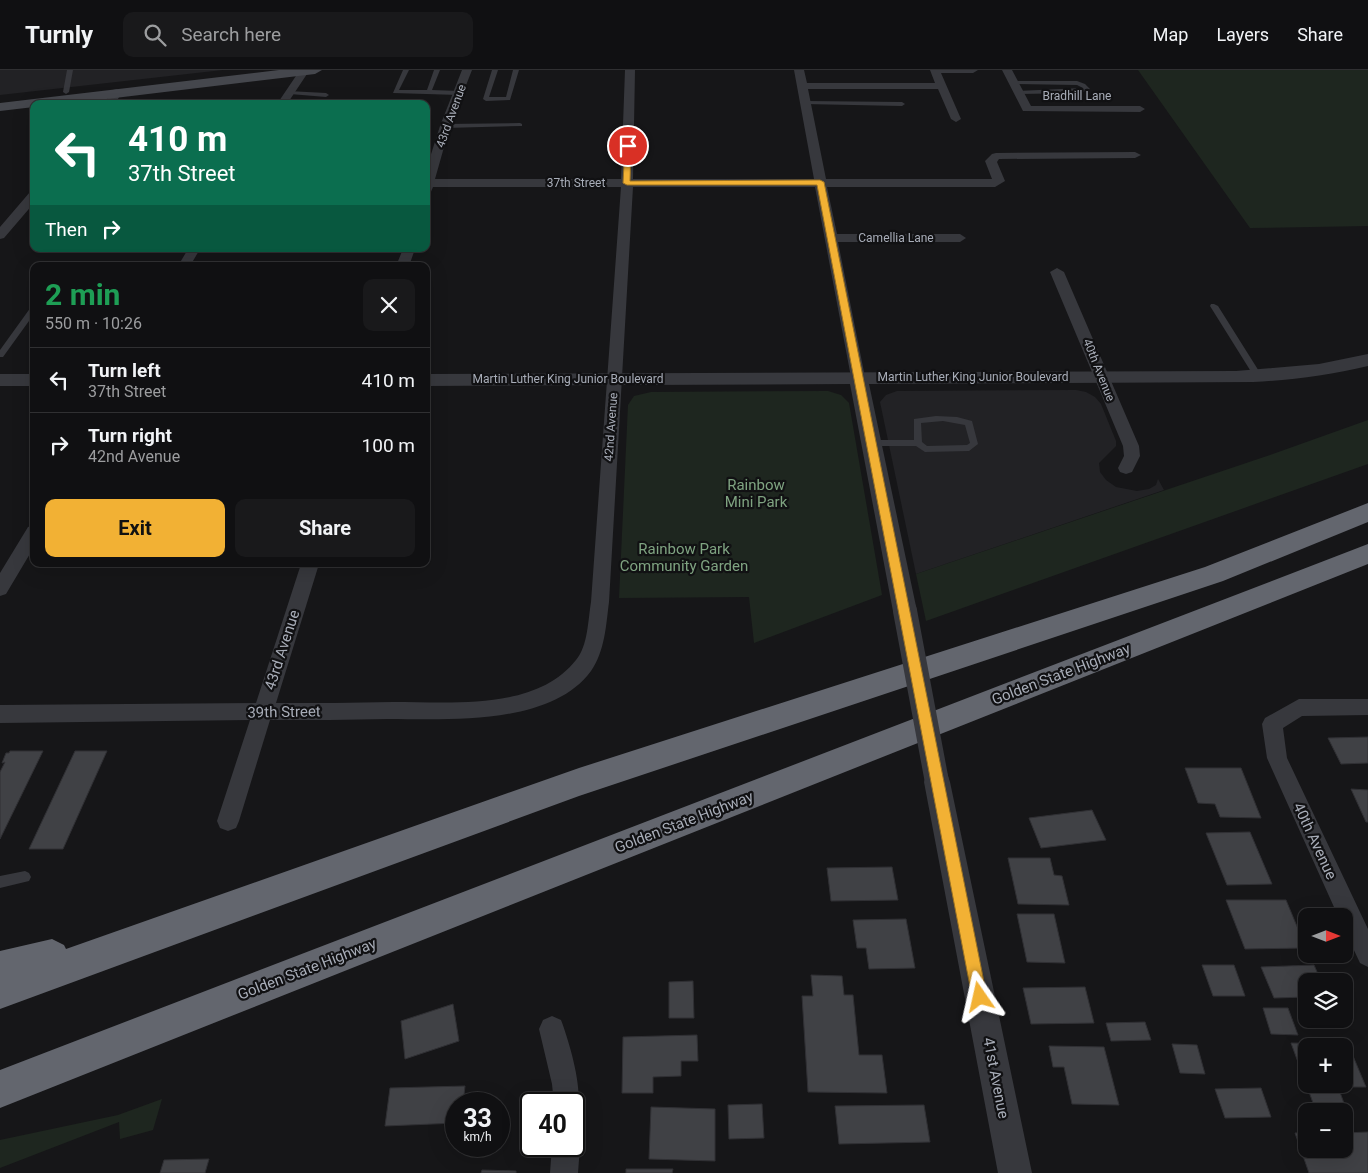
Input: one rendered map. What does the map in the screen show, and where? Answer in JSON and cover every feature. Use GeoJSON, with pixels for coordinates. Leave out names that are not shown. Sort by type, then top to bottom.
{"type":"FeatureCollection","features":[{"type":"Feature","properties":{"kind":"highway"},"geometry":{"type":"LineString","coordinates":[[0,992],[579,782],[1214,574],[1368,512]]}},
{"type":"Feature","properties":{"kind":"highway","name":"Golden State Highway"},"geometry":{"type":"LineString","coordinates":[[0,1089],[1366,556]]}},
{"type":"Feature","properties":{"kind":"highway"},"geometry":{"type":"LineString","coordinates":[[0,969],[170,930]]}},
{"type":"Feature","properties":{"kind":"main road"},"geometry":{"type":"LineString","coordinates":[[0,103],[66,92],[256,70]]}},
{"type":"Feature","properties":{"kind":"main road"},"geometry":{"type":"LineString","coordinates":[[68,100],[114,98],[191,84],[310,71]]}},
{"type":"Feature","properties":{"kind":"main road"},"geometry":{"type":"LineString","coordinates":[[66,92],[92,92],[164,83],[191,84]]}},
{"type":"Feature","properties":{"kind":"main road"},"geometry":{"type":"LineString","coordinates":[[0,103],[30,102]]}},
{"type":"Feature","properties":{"kind":"street","name":"43rd Avenue"},"geometry":{"type":"LineString","coordinates":[[430,176],[445,126],[467,70]]}},
{"type":"Feature","properties":{"kind":"street","name":"42nd Avenue"},"geometry":{"type":"LineString","coordinates":[[564,684],[584,664],[595,629],[600,602],[627,183],[630,70]]}},
{"type":"Feature","properties":{"kind":"street","name":"41st Avenue"},"geometry":{"type":"LineString","coordinates":[[799,70],[1015,1173]]}},
{"type":"Feature","properties":{"kind":"street"},"geometry":{"type":"LineString","coordinates":[[935,70],[956,119]]}},
{"type":"Feature","properties":{"kind":"street"},"geometry":{"type":"LineString","coordinates":[[940,70],[973,70]]}},
{"type":"Feature","properties":{"kind":"street","name":"Bradhill Lane"},"geometry":{"type":"LineString","coordinates":[[1007,70],[1027,109],[1140,109]]}},
{"type":"Feature","properties":{"kind":"street"},"geometry":{"type":"LineString","coordinates":[[285,100],[310,71]]}},
{"type":"Feature","properties":{"kind":"street"},"geometry":{"type":"LineString","coordinates":[[802,86],[942,86]]}},
{"type":"Feature","properties":{"kind":"street","name":"37th Street"},"geometry":{"type":"LineString","coordinates":[[430,186],[627,183],[995,183],[999,182],[992,161],[996,156],[1135,155]]}},
{"type":"Feature","properties":{"kind":"street"},"geometry":{"type":"LineString","coordinates":[[0,235],[30,200]]}},
{"type":"Feature","properties":{"kind":"street","name":"Camellia Lane"},"geometry":{"type":"LineString","coordinates":[[831,238],[960,238]]}},
{"type":"Feature","properties":{"kind":"street","name":"40th Avenue"},"geometry":{"type":"LineString","coordinates":[[1057,272],[1131,446],[1132,456],[1126,468]]}},
{"type":"Feature","properties":{"kind":"street","name":"Martin Luther King Junior Boulevard"},"geometry":{"type":"LineString","coordinates":[[430,380],[1258,376],[1320,370],[1368,360]]}},
{"type":"Feature","properties":{"kind":"street"},"geometry":{"type":"LineString","coordinates":[[0,380],[30,380]]}},
{"type":"Feature","properties":{"kind":"street"},"geometry":{"type":"LineString","coordinates":[[0,589],[30,538]]}},
{"type":"Feature","properties":{"kind":"street","name":"43rd Avenue"},"geometry":{"type":"LineString","coordinates":[[228,822],[309,567]]}},
{"type":"Feature","properties":{"kind":"street","name":"39th Street"},"geometry":{"type":"LineString","coordinates":[[0,714],[485,710],[532,700],[564,684]]}},
{"type":"Feature","properties":{"kind":"street","name":"40th Avenue"},"geometry":{"type":"LineString","coordinates":[[1368,707],[1299,708],[1272,724],[1277,758],[1368,955]]}},
{"type":"Feature","properties":{"kind":"street"},"geometry":{"type":"LineString","coordinates":[[552,1029],[566,1092]]}},
{"type":"Feature","properties":{"kind":"street"},"geometry":{"type":"LineString","coordinates":[[564,1173],[565,1157]]}},
{"type":"Feature","properties":{"kind":"lane"},"geometry":{"type":"LineString","coordinates":[[66,92],[70,70]]}},
{"type":"Feature","properties":{"kind":"lane"},"geometry":{"type":"LineString","coordinates":[[406,70],[395,92],[459,93]]}},
{"type":"Feature","properties":{"kind":"lane"},"geometry":{"type":"LineString","coordinates":[[429,92],[436,70]]}},
{"type":"Feature","properties":{"kind":"lane"},"geometry":{"type":"LineString","coordinates":[[495,70],[486,99],[508,98],[516,70]]}},
{"type":"Feature","properties":{"kind":"lane"},"geometry":{"type":"LineString","coordinates":[[1077,83],[1083,84],[1087,89],[1082,91],[1016,88],[1077,83]]}},
{"type":"Feature","properties":{"kind":"lane"},"geometry":{"type":"LineString","coordinates":[[290,92],[326,95]]}},
{"type":"Feature","properties":{"kind":"lane"},"geometry":{"type":"LineString","coordinates":[[806,103],[902,104]]}},
{"type":"Feature","properties":{"kind":"lane"},"geometry":{"type":"LineString","coordinates":[[445,126],[520,125]]}},
{"type":"Feature","properties":{"kind":"lane"},"geometry":{"type":"LineString","coordinates":[[1214,306],[1258,376]]}},
{"type":"Feature","properties":{"kind":"lane"},"geometry":{"type":"LineString","coordinates":[[0,354],[30,314]]}},
{"type":"Feature","properties":{"kind":"lane"},"geometry":{"type":"LineString","coordinates":[[872,443],[918,443],[925,449],[969,448],[974,444],[969,423],[963,420],[929,419],[917,421],[918,443]]}},
{"type":"Feature","properties":{"kind":"lane"},"geometry":{"type":"LineString","coordinates":[[0,882],[25,877]]}},
{"type":"Feature","properties":{"kind":"shaded area"},"geometry":{"type":"Polygon","coordinates":[[[0,70],[223,70],[0,95],[0,70]]]}},
{"type":"Feature","properties":{"kind":"shaded area"},"geometry":{"type":"Polygon","coordinates":[[[1076,390],[1086,392],[1095,397],[1101,404],[1116,441],[1116,446],[1099,463],[1100,472],[1106,480],[1116,487],[1137,491],[1149,489],[1156,485],[1158,479],[1164,490],[916,574],[880,402],[886,395],[897,391],[1076,390]]]}},
{"type":"Feature","properties":{"kind":"green space"},"geometry":{"type":"Polygon","coordinates":[[[1138,70],[1368,70],[1368,226],[1250,228],[1138,70]]]}},
{"type":"Feature","properties":{"kind":"green space","name":"Rainbow Mini Park"},"geometry":{"type":"Polygon","coordinates":[[[828,391],[841,395],[849,403],[882,595],[754,643],[749,597],[619,598],[628,405],[634,396],[651,392],[828,391]]]}},
{"type":"Feature","properties":{"kind":"green space"},"geometry":{"type":"Polygon","coordinates":[[[1368,420],[1368,464],[926,621],[916,574],[1270,455],[1368,420]]]}},
{"type":"Feature","properties":{"kind":"green space"},"geometry":{"type":"Polygon","coordinates":[[[162,1099],[153,1130],[120,1139],[119,1122],[0,1168],[0,1140],[118,1115],[162,1099]]]}},
{"type":"Feature","properties":{"kind":"building"},"geometry":{"type":"Polygon","coordinates":[[[1368,737],[1368,763],[1341,764],[1328,738],[1368,737]]]}},
{"type":"Feature","properties":{"kind":"building"},"geometry":{"type":"Polygon","coordinates":[[[10,751],[43,751],[0,839],[0,772],[5,762],[2,763],[6,753],[10,751]]]}},
{"type":"Feature","properties":{"kind":"building"},"geometry":{"type":"Polygon","coordinates":[[[75,751],[107,751],[63,849],[29,849],[75,751]]]}},
{"type":"Feature","properties":{"kind":"building"},"geometry":{"type":"Polygon","coordinates":[[[1185,768],[1241,768],[1261,818],[1220,817],[1215,804],[1198,803],[1185,768]]]}},
{"type":"Feature","properties":{"kind":"building"},"geometry":{"type":"Polygon","coordinates":[[[1351,789],[1368,790],[1368,822],[1366,822],[1351,789]]]}},
{"type":"Feature","properties":{"kind":"building"},"geometry":{"type":"Polygon","coordinates":[[[1092,810],[1106,840],[1041,848],[1029,818],[1092,810]]]}},
{"type":"Feature","properties":{"kind":"building"},"geometry":{"type":"Polygon","coordinates":[[[1250,832],[1272,884],[1227,885],[1206,833],[1250,832]]]}},
{"type":"Feature","properties":{"kind":"building"},"geometry":{"type":"Polygon","coordinates":[[[1008,858],[1050,858],[1054,875],[1062,876],[1069,905],[1018,904],[1008,858]]]}},
{"type":"Feature","properties":{"kind":"building"},"geometry":{"type":"Polygon","coordinates":[[[892,867],[898,900],[831,901],[827,868],[892,867]]]}},
{"type":"Feature","properties":{"kind":"building"},"geometry":{"type":"Polygon","coordinates":[[[1226,900],[1286,900],[1298,929],[1298,948],[1245,949],[1226,900]]]}},
{"type":"Feature","properties":{"kind":"building"},"geometry":{"type":"Polygon","coordinates":[[[1017,914],[1054,914],[1065,963],[1027,962],[1017,914]]]}},
{"type":"Feature","properties":{"kind":"building"},"geometry":{"type":"Polygon","coordinates":[[[906,919],[915,968],[869,969],[866,948],[857,948],[853,920],[906,919]]]}},
{"type":"Feature","properties":{"kind":"building"},"geometry":{"type":"Polygon","coordinates":[[[1202,965],[1234,965],[1245,996],[1213,996],[1202,965]]]}},
{"type":"Feature","properties":{"kind":"building"},"geometry":{"type":"Polygon","coordinates":[[[1314,965],[1318,973],[1298,973],[1298,997],[1274,998],[1261,967],[1314,965]]]}},
{"type":"Feature","properties":{"kind":"building"},"geometry":{"type":"Polygon","coordinates":[[[811,975],[842,976],[844,995],[853,995],[859,1055],[882,1055],[887,1093],[808,1092],[802,996],[813,996],[811,975]]]}},
{"type":"Feature","properties":{"kind":"building"},"geometry":{"type":"Polygon","coordinates":[[[693,981],[694,1018],[669,1018],[669,982],[693,981]]]}},
{"type":"Feature","properties":{"kind":"building"},"geometry":{"type":"Polygon","coordinates":[[[1085,987],[1094,1023],[1031,1024],[1023,988],[1085,987]]]}},
{"type":"Feature","properties":{"kind":"building"},"geometry":{"type":"Polygon","coordinates":[[[453,1004],[459,1041],[405,1059],[401,1021],[453,1004]]]}},
{"type":"Feature","properties":{"kind":"building"},"geometry":{"type":"Polygon","coordinates":[[[1263,1008],[1288,1008],[1298,1035],[1271,1034],[1263,1008]]]}},
{"type":"Feature","properties":{"kind":"building"},"geometry":{"type":"Polygon","coordinates":[[[1145,1022],[1151,1040],[1111,1041],[1106,1023],[1145,1022]]]}},
{"type":"Feature","properties":{"kind":"building"},"geometry":{"type":"Polygon","coordinates":[[[697,1035],[698,1061],[681,1061],[681,1076],[653,1077],[653,1093],[622,1093],[623,1037],[697,1035]]]}},
{"type":"Feature","properties":{"kind":"building"},"geometry":{"type":"Polygon","coordinates":[[[1291,1043],[1298,1043],[1298,1062],[1291,1043]]]}},
{"type":"Feature","properties":{"kind":"building"},"geometry":{"type":"Polygon","coordinates":[[[1172,1044],[1197,1045],[1205,1074],[1180,1073],[1172,1044]]]}},
{"type":"Feature","properties":{"kind":"building"},"geometry":{"type":"Polygon","coordinates":[[[1049,1046],[1104,1047],[1119,1105],[1072,1104],[1064,1067],[1053,1067],[1049,1046]]]}},
{"type":"Feature","properties":{"kind":"building"},"geometry":{"type":"Polygon","coordinates":[[[1353,1056],[1366,1087],[1353,1087],[1353,1056]]]}},
{"type":"Feature","properties":{"kind":"building"},"geometry":{"type":"Polygon","coordinates":[[[465,1086],[464,1092],[445,1092],[445,1123],[385,1126],[390,1088],[465,1086]]]}},
{"type":"Feature","properties":{"kind":"building"},"geometry":{"type":"Polygon","coordinates":[[[1261,1088],[1271,1117],[1225,1118],[1215,1089],[1261,1088]]]}},
{"type":"Feature","properties":{"kind":"building"},"geometry":{"type":"Polygon","coordinates":[[[1309,1093],[1340,1093],[1344,1103],[1313,1103],[1309,1093]]]}},
{"type":"Feature","properties":{"kind":"building"},"geometry":{"type":"Polygon","coordinates":[[[762,1104],[764,1138],[729,1139],[728,1105],[762,1104]]]}},
{"type":"Feature","properties":{"kind":"building"},"geometry":{"type":"Polygon","coordinates":[[[924,1105],[930,1142],[839,1144],[835,1106],[924,1105]]]}},
{"type":"Feature","properties":{"kind":"building"},"geometry":{"type":"Polygon","coordinates":[[[651,1107],[715,1109],[715,1161],[649,1159],[651,1107]]]}},
{"type":"Feature","properties":{"kind":"building"},"geometry":{"type":"Polygon","coordinates":[[[1368,1132],[1368,1173],[1309,1173],[1304,1158],[1353,1158],[1353,1133],[1368,1132]]]}},
{"type":"Feature","properties":{"kind":"building"},"geometry":{"type":"Polygon","coordinates":[[[209,1159],[205,1173],[160,1173],[164,1160],[209,1159]]]}},
{"type":"Feature","properties":{"kind":"building"},"geometry":{"type":"Polygon","coordinates":[[[626,1169],[673,1169],[672,1173],[626,1173],[626,1169]]]}},
{"type":"Feature","properties":{"kind":"building"},"geometry":{"type":"Polygon","coordinates":[[[482,1170],[516,1171],[516,1173],[481,1173],[482,1170]]]}},
{"type":"Feature","properties":{"kind":"route"},"geometry":{"type":"LineString","coordinates":[[628,146],[627,183],[820,182],[980,997]]}},
{"type":"Feature","properties":{"kind":"park label","name":"Rainbow Park Community Garden"},"geometry":{"type":"Point","coordinates":[684,558]}}]}
